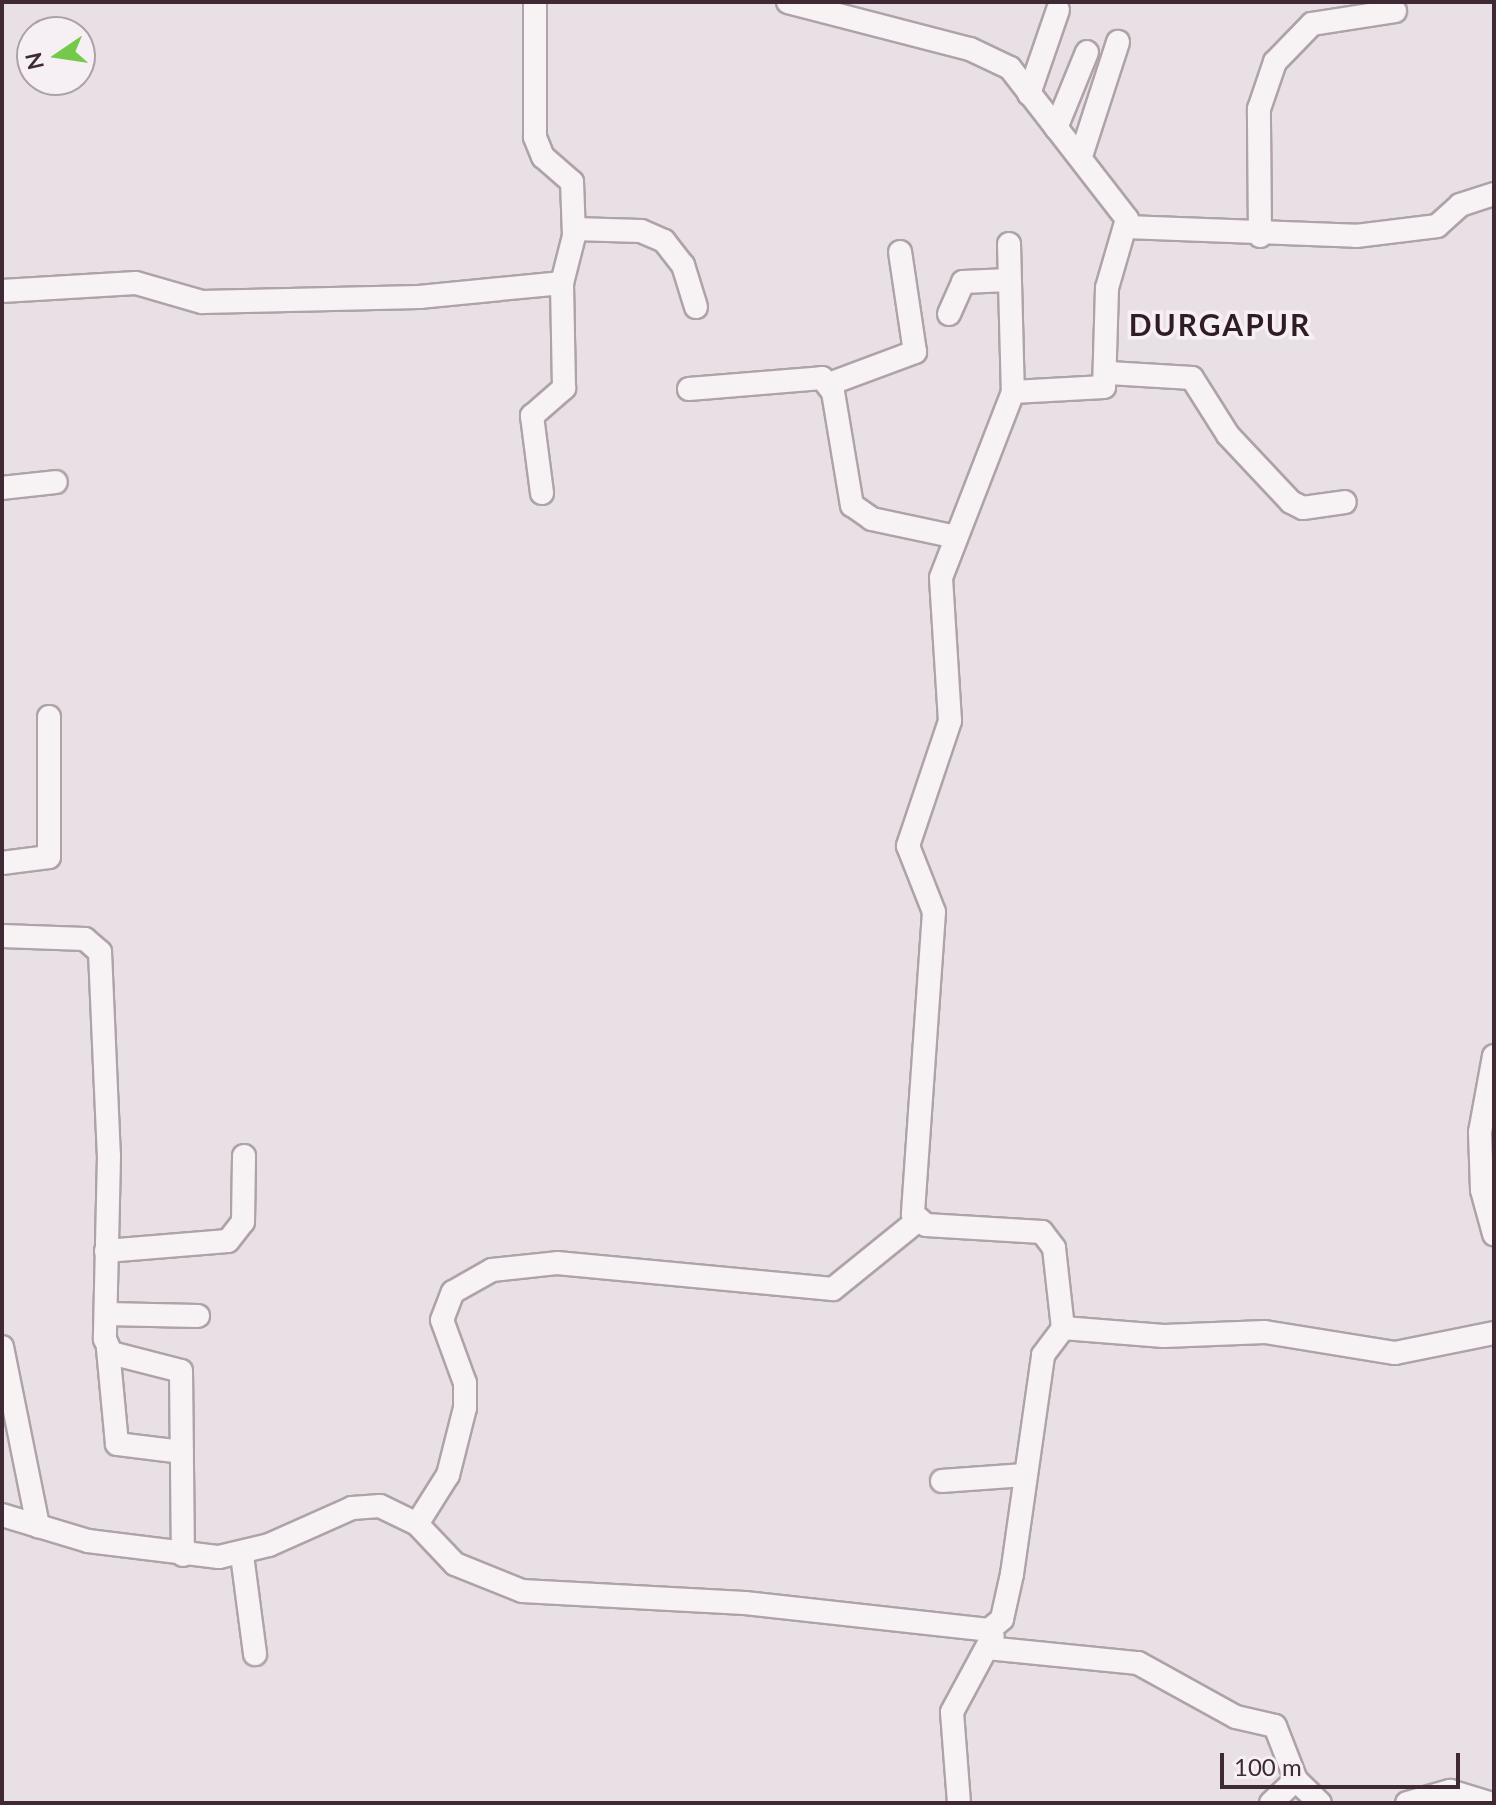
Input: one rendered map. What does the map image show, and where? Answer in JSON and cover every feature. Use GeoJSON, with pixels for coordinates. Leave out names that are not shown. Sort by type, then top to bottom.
{"type":"FeatureCollection","features":[{"type":"Feature","properties":{"kind":"street"},"geometry":{"type":"LineString","coordinates":[[535,2],[535,137],[543,157],[572,182],[574,229],[562,283],[564,388],[532,416],[542,493]]}},
{"type":"Feature","properties":{"kind":"street"},"geometry":{"type":"LineString","coordinates":[[788,2],[970,49],[1010,68],[1125,210],[1126,227],[1107,288],[1109,373],[1098,391],[1013,392]]}},
{"type":"Feature","properties":{"kind":"street"},"geometry":{"type":"LineString","coordinates":[[1029,94],[1058,10]]}},
{"type":"Feature","properties":{"kind":"street"},"geometry":{"type":"LineString","coordinates":[[1260,236],[1259,109],[1275,62],[1312,24],[1395,11]]}},
{"type":"Feature","properties":{"kind":"street"},"geometry":{"type":"LineString","coordinates":[[1081,156],[1118,42]]}},
{"type":"Feature","properties":{"kind":"street"},"geometry":{"type":"LineString","coordinates":[[1056,128],[1087,52]]}},
{"type":"Feature","properties":{"kind":"street"},"geometry":{"type":"LineString","coordinates":[[1126,227],[1260,236],[1426,228],[1460,205],[1494,194]]}},
{"type":"Feature","properties":{"kind":"street"},"geometry":{"type":"LineString","coordinates":[[574,229],[641,231],[664,241],[683,265],[696,307]]}},
{"type":"Feature","properties":{"kind":"street"},"geometry":{"type":"LineString","coordinates":[[917,1221],[918,1078],[934,912],[908,846],[950,721],[939,586],[1013,392],[1009,244]]}},
{"type":"Feature","properties":{"kind":"street"},"geometry":{"type":"LineString","coordinates":[[689,389],[811,376],[829,384],[915,352],[900,252]]}},
{"type":"Feature","properties":{"kind":"street"},"geometry":{"type":"LineString","coordinates":[[949,314],[963,282],[1009,280]]}},
{"type":"Feature","properties":{"kind":"street"},"geometry":{"type":"LineString","coordinates":[[2,291],[136,283],[202,302],[419,297],[562,283]]}},
{"type":"Feature","properties":{"kind":"street"},"geometry":{"type":"LineString","coordinates":[[1109,373],[1192,378],[1228,435],[1291,502],[1303,508],[1345,502]]}},
{"type":"Feature","properties":{"kind":"street"},"geometry":{"type":"LineString","coordinates":[[829,384],[852,505],[872,519],[956,537]]}},
{"type":"Feature","properties":{"kind":"street"},"geometry":{"type":"LineString","coordinates":[[2,488],[56,482]]}},
{"type":"Feature","properties":{"kind":"street"},"geometry":{"type":"LineString","coordinates":[[2,863],[49,857],[49,717]]}},
{"type":"Feature","properties":{"kind":"street"},"geometry":{"type":"LineString","coordinates":[[2,936],[85,939],[100,952],[106,1314],[117,1444],[182,1452]]}},
{"type":"Feature","properties":{"kind":"street"},"geometry":{"type":"LineString","coordinates":[[1494,1056],[1482,1190],[1494,1234]]}},
{"type":"Feature","properties":{"kind":"street"},"geometry":{"type":"LineString","coordinates":[[106,1251],[228,1241],[243,1222],[244,1156]]}},
{"type":"Feature","properties":{"kind":"street"},"geometry":{"type":"LineString","coordinates":[[417,1524],[448,1475],[465,1408],[465,1383],[442,1320],[453,1292],[492,1270],[557,1263],[833,1289],[917,1221],[1042,1232],[1054,1248],[1063,1328],[1043,1355],[997,1627],[952,1712],[959,1803]]}},
{"type":"Feature","properties":{"kind":"street"},"geometry":{"type":"LineString","coordinates":[[106,1314],[198,1316]]}},
{"type":"Feature","properties":{"kind":"street"},"geometry":{"type":"LineString","coordinates":[[1063,1328],[1164,1336],[1265,1332],[1395,1353],[1494,1333]]}},
{"type":"Feature","properties":{"kind":"street"},"geometry":{"type":"LineString","coordinates":[[2,1347],[38,1526]]}},
{"type":"Feature","properties":{"kind":"street"},"geometry":{"type":"LineString","coordinates":[[108,1349],[181,1371],[183,1555]]}},
{"type":"Feature","properties":{"kind":"street"},"geometry":{"type":"LineString","coordinates":[[942,1481],[1024,1475]]}},
{"type":"Feature","properties":{"kind":"street"},"geometry":{"type":"LineString","coordinates":[[2,1515],[38,1526],[183,1555],[242,1555],[352,1508],[380,1506],[417,1524],[455,1564],[522,1591],[997,1627]]}},
{"type":"Feature","properties":{"kind":"street"},"geometry":{"type":"LineString","coordinates":[[242,1555],[255,1654]]}},
{"type":"Feature","properties":{"kind":"street"},"geometry":{"type":"LineString","coordinates":[[987,1648],[1138,1663],[1236,1717],[1280,1729],[1296,1780],[1320,1803]]}},
{"type":"Feature","properties":{"kind":"street"},"geometry":{"type":"LineString","coordinates":[[1271,1803],[1296,1780]]}},
{"type":"Feature","properties":{"kind":"street"},"geometry":{"type":"LineString","coordinates":[[1407,1803],[1450,1791],[1489,1803]]}},
{"type":"Feature","properties":{"kind":"district","name":"DURGAPUR"},"geometry":{"type":"Point","coordinates":[1220,324]}}]}
